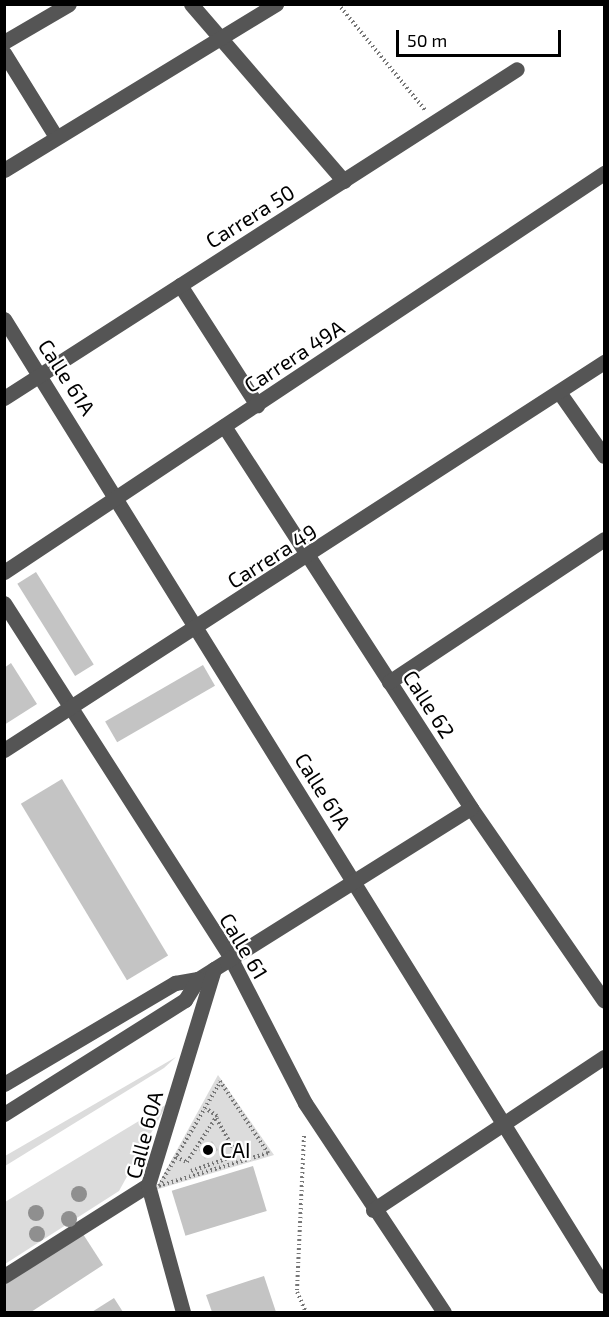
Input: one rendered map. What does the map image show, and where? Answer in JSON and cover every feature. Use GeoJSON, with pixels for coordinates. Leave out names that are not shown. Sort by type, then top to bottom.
{"type":"FeatureCollection","features":[{"type":"Feature","properties":{"kind":"street"},"geometry":{"type":"LineString","coordinates":[[4,42],[69,4]]}},
{"type":"Feature","properties":{"kind":"street"},"geometry":{"type":"LineString","coordinates":[[191,4],[344,181]]}},
{"type":"Feature","properties":{"kind":"street"},"geometry":{"type":"LineString","coordinates":[[4,170],[218,35],[276,4]]}},
{"type":"Feature","properties":{"kind":"street"},"geometry":{"type":"LineString","coordinates":[[4,53],[56,137]]}},
{"type":"Feature","properties":{"kind":"street","name":"Carrera 50"},"geometry":{"type":"LineString","coordinates":[[4,398],[517,69]]}},
{"type":"Feature","properties":{"kind":"street","name":"Carrera 49A"},"geometry":{"type":"LineString","coordinates":[[4,572],[604,173]]}},
{"type":"Feature","properties":{"kind":"street"},"geometry":{"type":"LineString","coordinates":[[180,285],[257,405]]}},
{"type":"Feature","properties":{"kind":"street","name":"Calle 61A"},"geometry":{"type":"LineString","coordinates":[[4,319],[118,495],[197,628],[604,1286]]}},
{"type":"Feature","properties":{"kind":"street","name":"Carrera 49"},"geometry":{"type":"LineString","coordinates":[[4,750],[310,558],[604,362]]}},
{"type":"Feature","properties":{"kind":"street"},"geometry":{"type":"LineString","coordinates":[[559,392],[604,456]]}},
{"type":"Feature","properties":{"kind":"street","name":"Calle 62"},"geometry":{"type":"LineString","coordinates":[[224,426],[471,808],[604,1001]]}},
{"type":"Feature","properties":{"kind":"street"},"geometry":{"type":"LineString","coordinates":[[389,682],[604,539]]}},
{"type":"Feature","properties":{"kind":"street","name":"Calle 61"},"geometry":{"type":"LineString","coordinates":[[4,603],[69,710],[230,957],[306,1103],[373,1210],[444,1312]]}},
{"type":"Feature","properties":{"kind":"street"},"geometry":{"type":"LineString","coordinates":[[4,1084],[175,983],[198,979],[353,879],[471,808]]}},
{"type":"Feature","properties":{"kind":"street","name":"Calle 60A"},"geometry":{"type":"LineString","coordinates":[[183,1312],[148,1185],[214,969]]}},
{"type":"Feature","properties":{"kind":"street"},"geometry":{"type":"LineString","coordinates":[[4,1114],[185,1000],[198,979]]}},
{"type":"Feature","properties":{"kind":"street"},"geometry":{"type":"LineString","coordinates":[[373,1210],[506,1127],[604,1057]]}},
{"type":"Feature","properties":{"kind":"street"},"geometry":{"type":"LineString","coordinates":[[4,1276],[148,1185]]}},
{"type":"Feature","properties":{"kind":"path"},"geometry":{"type":"LineString","coordinates":[[338,4],[435,122]]}},
{"type":"Feature","properties":{"kind":"path"},"geometry":{"type":"LineString","coordinates":[[191,1174],[268,1153],[220,1081],[159,1186],[237,1155],[216,1118],[205,1108]]}},
{"type":"Feature","properties":{"kind":"path"},"geometry":{"type":"LineString","coordinates":[[306,1103],[297,1292],[306,1312]]}},
{"type":"Feature","properties":{"kind":"path"},"geometry":{"type":"LineString","coordinates":[[187,1162],[216,1118]]}},
{"type":"Feature","properties":{"kind":"path"},"geometry":{"type":"LineString","coordinates":[[176,1156],[187,1162],[191,1174]]}},
{"type":"Feature","properties":{"kind":"shaded area"},"geometry":{"type":"Polygon","coordinates":[[[176,1057],[164,1068],[5,1166],[5,1156],[176,1057]]]}},
{"type":"Feature","properties":{"kind":"shaded area"},"geometry":{"type":"Polygon","coordinates":[[[218,1075],[274,1155],[155,1190],[218,1075]]]}},
{"type":"Feature","properties":{"kind":"shaded area"},"geometry":{"type":"Polygon","coordinates":[[[167,1104],[119,1191],[5,1264],[5,1202],[167,1104]]]}},
{"type":"Feature","properties":{"kind":"building"},"geometry":{"type":"Polygon","coordinates":[[[36,572],[94,664],[75,676],[17,584],[36,572]]]}},
{"type":"Feature","properties":{"kind":"building"},"geometry":{"type":"Polygon","coordinates":[[[11,663],[37,704],[4,725],[4,668],[11,663]]]}},
{"type":"Feature","properties":{"kind":"building"},"geometry":{"type":"Polygon","coordinates":[[[203,665],[215,686],[117,742],[105,722],[203,665]]]}},
{"type":"Feature","properties":{"kind":"building"},"geometry":{"type":"Polygon","coordinates":[[[62,779],[168,956],[127,980],[21,804],[62,779]]]}},
{"type":"Feature","properties":{"kind":"building","name":"CAI"},"geometry":{"type":"Polygon","coordinates":[[[212,1141],[218,1150],[205,1159],[199,1150],[212,1141]]]}},
{"type":"Feature","properties":{"kind":"building"},"geometry":{"type":"Polygon","coordinates":[[[253,1166],[267,1211],[185,1236],[172,1191],[253,1166]]]}},
{"type":"Feature","properties":{"kind":"building"},"geometry":{"type":"Polygon","coordinates":[[[83,1234],[103,1265],[31,1312],[4,1312],[4,1285],[83,1234]]]}},
{"type":"Feature","properties":{"kind":"building"},"geometry":{"type":"Polygon","coordinates":[[[264,1276],[276,1312],[212,1312],[206,1295],[264,1276]]]}},
{"type":"Feature","properties":{"kind":"building"},"geometry":{"type":"Polygon","coordinates":[[[114,1298],[123,1312],[92,1312],[95,1310],[114,1298]]]}},
{"type":"Feature","properties":{"kind":"place","name":"CAI"},"geometry":{"type":"Point","coordinates":[208,1150]}}]}
